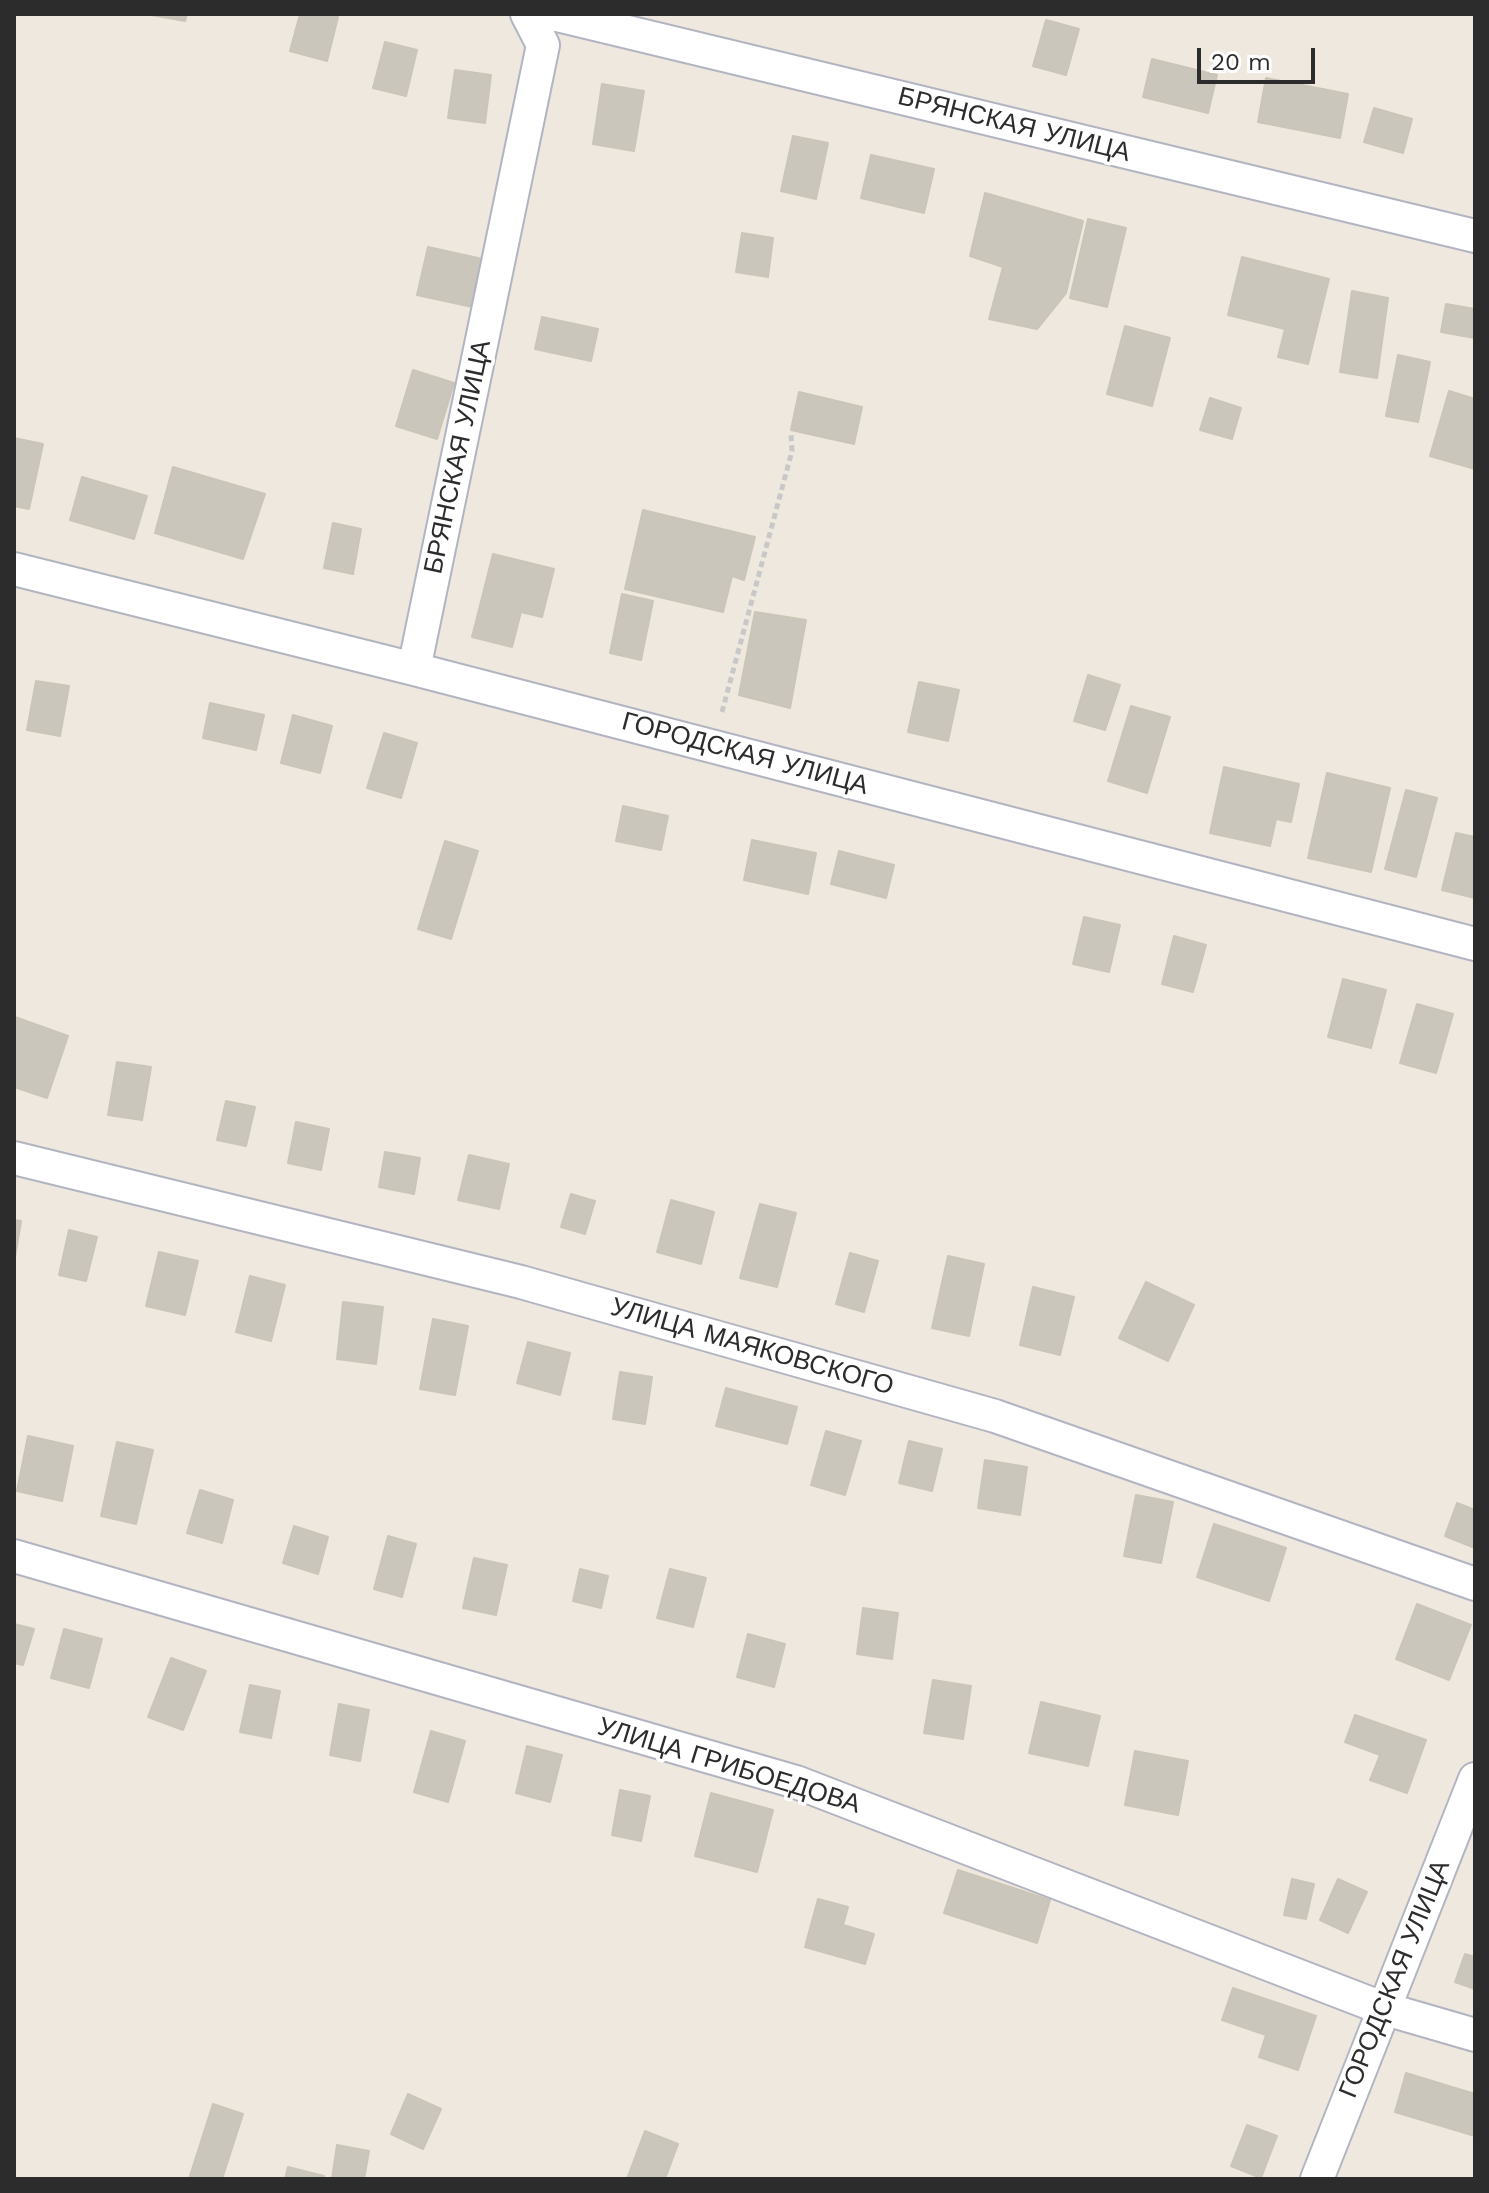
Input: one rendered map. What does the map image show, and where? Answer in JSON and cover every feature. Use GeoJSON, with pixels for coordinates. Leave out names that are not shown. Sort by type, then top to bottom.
{"type":"FeatureCollection","features":[{"type":"Feature","properties":{"kind":"street","name":"БРЯНСКАЯ УЛИЦА"},"geometry":{"type":"LineString","coordinates":[[414,669],[543,45],[527,14]]}},
{"type":"Feature","properties":{"kind":"street","name":"БРЯНСКАЯ УЛИЦА"},"geometry":{"type":"LineString","coordinates":[[553,14],[1475,236]]}},
{"type":"Feature","properties":{"kind":"street","name":"ГОРОДСКАЯ УЛИЦА"},"geometry":{"type":"LineString","coordinates":[[14,569],[414,669],[1475,944]]}},
{"type":"Feature","properties":{"kind":"street","name":"УЛИЦА МАЯКОВСКОГО"},"geometry":{"type":"LineString","coordinates":[[14,1158],[521,1282],[995,1416],[1475,1584]]}},
{"type":"Feature","properties":{"kind":"street","name":"УЛИЦА ГРИБОЕДОВА"},"geometry":{"type":"LineString","coordinates":[[14,1556],[796,1782],[1382,2008],[1475,2035]]}},
{"type":"Feature","properties":{"kind":"street","name":"ГОРОДСКАЯ УЛИЦА"},"geometry":{"type":"LineString","coordinates":[[1317,2179],[1475,1779]]}},
{"type":"Feature","properties":{"kind":"path"},"geometry":{"type":"LineString","coordinates":[[713,746],[792,451],[791,435]]}},
{"type":"Feature","properties":{"kind":"building"},"geometry":{"type":"Polygon","coordinates":[[[146,14],[187,14],[185,21],[146,14]]]}},
{"type":"Feature","properties":{"kind":"building"},"geometry":{"type":"Polygon","coordinates":[[[300,14],[338,17],[327,61],[290,51],[300,14]]]}},
{"type":"Feature","properties":{"kind":"building"},"geometry":{"type":"Polygon","coordinates":[[[1046,20],[1079,29],[1066,75],[1033,66],[1046,20]]]}},
{"type":"Feature","properties":{"kind":"building"},"geometry":{"type":"Polygon","coordinates":[[[385,42],[417,50],[406,96],[373,88],[385,42]]]}},
{"type":"Feature","properties":{"kind":"building"},"geometry":{"type":"Polygon","coordinates":[[[1152,59],[1217,75],[1208,113],[1143,97],[1152,59]]]}},
{"type":"Feature","properties":{"kind":"building"},"geometry":{"type":"Polygon","coordinates":[[[455,70],[491,75],[485,123],[448,118],[455,70]]]}},
{"type":"Feature","properties":{"kind":"building"},"geometry":{"type":"Polygon","coordinates":[[[1266,78],[1348,94],[1340,138],[1258,122],[1266,78]]]}},
{"type":"Feature","properties":{"kind":"building"},"geometry":{"type":"Polygon","coordinates":[[[602,84],[644,91],[634,151],[593,144],[602,84]]]}},
{"type":"Feature","properties":{"kind":"building"},"geometry":{"type":"Polygon","coordinates":[[[1374,108],[1412,119],[1403,153],[1364,142],[1374,108]]]}},
{"type":"Feature","properties":{"kind":"building"},"geometry":{"type":"Polygon","coordinates":[[[793,136],[828,143],[816,199],[781,191],[793,136]]]}},
{"type":"Feature","properties":{"kind":"building"},"geometry":{"type":"Polygon","coordinates":[[[871,155],[934,169],[924,213],[861,198],[871,155]]]}},
{"type":"Feature","properties":{"kind":"building"},"geometry":{"type":"Polygon","coordinates":[[[985,193],[1083,221],[1066,293],[1037,329],[989,319],[1003,267],[970,256],[985,193]]]}},
{"type":"Feature","properties":{"kind":"building"},"geometry":{"type":"Polygon","coordinates":[[[1088,219],[1126,228],[1107,307],[1070,298],[1088,219]]]}},
{"type":"Feature","properties":{"kind":"building"},"geometry":{"type":"Polygon","coordinates":[[[742,233],[773,238],[768,277],[736,272],[742,233]]]}},
{"type":"Feature","properties":{"kind":"building"},"geometry":{"type":"Polygon","coordinates":[[[428,247],[487,260],[477,308],[417,295],[428,247]]]}},
{"type":"Feature","properties":{"kind":"building"},"geometry":{"type":"Polygon","coordinates":[[[1242,257],[1329,279],[1308,364],[1278,357],[1285,329],[1228,315],[1242,257]]]}},
{"type":"Feature","properties":{"kind":"building"},"geometry":{"type":"Polygon","coordinates":[[[1352,291],[1388,298],[1377,378],[1340,372],[1352,291]]]}},
{"type":"Feature","properties":{"kind":"building"},"geometry":{"type":"Polygon","coordinates":[[[1446,304],[1475,309],[1475,338],[1441,332],[1446,304]]]}},
{"type":"Feature","properties":{"kind":"building"},"geometry":{"type":"Polygon","coordinates":[[[542,317],[598,329],[591,361],[535,349],[542,317]]]}},
{"type":"Feature","properties":{"kind":"building"},"geometry":{"type":"Polygon","coordinates":[[[1125,326],[1170,338],[1152,406],[1107,394],[1125,326]]]}},
{"type":"Feature","properties":{"kind":"building"},"geometry":{"type":"Polygon","coordinates":[[[1398,355],[1430,362],[1418,422],[1386,416],[1398,355]]]}},
{"type":"Feature","properties":{"kind":"building"},"geometry":{"type":"Polygon","coordinates":[[[413,370],[454,383],[437,439],[396,426],[413,370]]]}},
{"type":"Feature","properties":{"kind":"building"},"geometry":{"type":"Polygon","coordinates":[[[1449,391],[1475,399],[1475,469],[1430,456],[1449,391]]]}},
{"type":"Feature","properties":{"kind":"building"},"geometry":{"type":"Polygon","coordinates":[[[799,392],[862,407],[854,444],[791,430],[799,392]]]}},
{"type":"Feature","properties":{"kind":"building"},"geometry":{"type":"Polygon","coordinates":[[[1210,398],[1241,408],[1232,439],[1200,430],[1210,398]]]}},
{"type":"Feature","properties":{"kind":"building"},"geometry":{"type":"Polygon","coordinates":[[[14,438],[43,444],[29,509],[14,506],[14,438]]]}},
{"type":"Feature","properties":{"kind":"building"},"geometry":{"type":"Polygon","coordinates":[[[173,467],[265,494],[243,559],[155,533],[173,467]]]}},
{"type":"Feature","properties":{"kind":"building"},"geometry":{"type":"Polygon","coordinates":[[[82,477],[147,496],[134,539],[70,520],[82,477]]]}},
{"type":"Feature","properties":{"kind":"building"},"geometry":{"type":"Polygon","coordinates":[[[643,510],[755,537],[744,580],[732,576],[723,612],[625,589],[643,510]]]}},
{"type":"Feature","properties":{"kind":"building"},"geometry":{"type":"Polygon","coordinates":[[[333,523],[361,529],[353,574],[324,568],[333,523]]]}},
{"type":"Feature","properties":{"kind":"building"},"geometry":{"type":"Polygon","coordinates":[[[493,554],[554,569],[542,617],[521,612],[512,647],[472,637],[493,554]]]}},
{"type":"Feature","properties":{"kind":"building"},"geometry":{"type":"Polygon","coordinates":[[[622,594],[653,601],[641,660],[610,653],[622,594]]]}},
{"type":"Feature","properties":{"kind":"building"},"geometry":{"type":"Polygon","coordinates":[[[755,612],[806,620],[790,708],[739,695],[755,612]]]}},
{"type":"Feature","properties":{"kind":"building"},"geometry":{"type":"Polygon","coordinates":[[[1088,675],[1120,685],[1105,730],[1074,721],[1088,675]]]}},
{"type":"Feature","properties":{"kind":"building"},"geometry":{"type":"Polygon","coordinates":[[[36,681],[69,686],[60,736],[27,730],[36,681]]]}},
{"type":"Feature","properties":{"kind":"building"},"geometry":{"type":"Polygon","coordinates":[[[919,682],[959,690],[948,741],[908,732],[919,682]]]}},
{"type":"Feature","properties":{"kind":"building"},"geometry":{"type":"Polygon","coordinates":[[[210,703],[264,715],[256,750],[203,738],[210,703]]]}},
{"type":"Feature","properties":{"kind":"building"},"geometry":{"type":"Polygon","coordinates":[[[1131,706],[1170,717],[1147,793],[1108,781],[1131,706]]]}},
{"type":"Feature","properties":{"kind":"building"},"geometry":{"type":"Polygon","coordinates":[[[293,715],[332,726],[320,773],[281,763],[293,715]]]}},
{"type":"Feature","properties":{"kind":"building"},"geometry":{"type":"Polygon","coordinates":[[[384,733],[417,743],[401,798],[367,788],[384,733]]]}},
{"type":"Feature","properties":{"kind":"building"},"geometry":{"type":"Polygon","coordinates":[[[1224,767],[1299,784],[1291,822],[1276,819],[1270,846],[1210,833],[1224,767]]]}},
{"type":"Feature","properties":{"kind":"building"},"geometry":{"type":"Polygon","coordinates":[[[1327,773],[1390,788],[1371,872],[1308,858],[1327,773]]]}},
{"type":"Feature","properties":{"kind":"building"},"geometry":{"type":"Polygon","coordinates":[[[1406,790],[1437,798],[1416,877],[1385,869],[1406,790]]]}},
{"type":"Feature","properties":{"kind":"building"},"geometry":{"type":"Polygon","coordinates":[[[623,806],[668,816],[661,850],[616,841],[623,806]]]}},
{"type":"Feature","properties":{"kind":"building"},"geometry":{"type":"Polygon","coordinates":[[[1456,833],[1475,837],[1475,898],[1442,890],[1456,833]]]}},
{"type":"Feature","properties":{"kind":"building"},"geometry":{"type":"Polygon","coordinates":[[[752,840],[816,853],[808,894],[744,880],[752,840]]]}},
{"type":"Feature","properties":{"kind":"building"},"geometry":{"type":"Polygon","coordinates":[[[445,841],[478,851],[451,939],[418,929],[445,841]]]}},
{"type":"Feature","properties":{"kind":"building"},"geometry":{"type":"Polygon","coordinates":[[[839,851],[894,865],[886,898],[831,884],[839,851]]]}},
{"type":"Feature","properties":{"kind":"building"},"geometry":{"type":"Polygon","coordinates":[[[1084,917],[1120,925],[1109,972],[1073,964],[1084,917]]]}},
{"type":"Feature","properties":{"kind":"building"},"geometry":{"type":"Polygon","coordinates":[[[1174,936],[1206,945],[1193,992],[1162,984],[1174,936]]]}},
{"type":"Feature","properties":{"kind":"building"},"geometry":{"type":"Polygon","coordinates":[[[1343,979],[1386,990],[1371,1048],[1328,1037],[1343,979]]]}},
{"type":"Feature","properties":{"kind":"building"},"geometry":{"type":"Polygon","coordinates":[[[1417,1004],[1453,1014],[1436,1073],[1400,1063],[1417,1004]]]}},
{"type":"Feature","properties":{"kind":"building"},"geometry":{"type":"Polygon","coordinates":[[[15,1017],[68,1036],[47,1098],[14,1087],[15,1017]]]}},
{"type":"Feature","properties":{"kind":"building"},"geometry":{"type":"Polygon","coordinates":[[[117,1062],[151,1067],[142,1120],[108,1115],[117,1062]]]}},
{"type":"Feature","properties":{"kind":"building"},"geometry":{"type":"Polygon","coordinates":[[[226,1101],[255,1107],[246,1146],[217,1140],[226,1101]]]}},
{"type":"Feature","properties":{"kind":"building"},"geometry":{"type":"Polygon","coordinates":[[[296,1122],[329,1129],[321,1170],[288,1163],[296,1122]]]}},
{"type":"Feature","properties":{"kind":"building"},"geometry":{"type":"Polygon","coordinates":[[[385,1152],[420,1158],[414,1194],[379,1187],[385,1152]]]}},
{"type":"Feature","properties":{"kind":"building"},"geometry":{"type":"Polygon","coordinates":[[[469,1155],[509,1164],[499,1209],[458,1200],[469,1155]]]}},
{"type":"Feature","properties":{"kind":"building"},"geometry":{"type":"Polygon","coordinates":[[[571,1194],[595,1201],[585,1234],[561,1227],[571,1194]]]}},
{"type":"Feature","properties":{"kind":"building"},"geometry":{"type":"Polygon","coordinates":[[[671,1200],[714,1212],[701,1264],[657,1252],[671,1200]]]}},
{"type":"Feature","properties":{"kind":"building"},"geometry":{"type":"Polygon","coordinates":[[[760,1204],[796,1213],[777,1287],[740,1278],[760,1204]]]}},
{"type":"Feature","properties":{"kind":"building"},"geometry":{"type":"Polygon","coordinates":[[[14,1220],[21,1221],[14,1263],[14,1220]]]}},
{"type":"Feature","properties":{"kind":"building"},"geometry":{"type":"Polygon","coordinates":[[[69,1230],[97,1237],[86,1281],[59,1275],[69,1230]]]}},
{"type":"Feature","properties":{"kind":"building"},"geometry":{"type":"Polygon","coordinates":[[[159,1252],[198,1261],[185,1315],[146,1306],[159,1252]]]}},
{"type":"Feature","properties":{"kind":"building"},"geometry":{"type":"Polygon","coordinates":[[[850,1253],[878,1261],[864,1312],[836,1304],[850,1253]]]}},
{"type":"Feature","properties":{"kind":"building"},"geometry":{"type":"Polygon","coordinates":[[[948,1256],[984,1264],[969,1336],[932,1328],[948,1256]]]}},
{"type":"Feature","properties":{"kind":"building"},"geometry":{"type":"Polygon","coordinates":[[[250,1276],[285,1285],[271,1341],[236,1332],[250,1276]]]}},
{"type":"Feature","properties":{"kind":"building"},"geometry":{"type":"Polygon","coordinates":[[[1146,1282],[1194,1305],[1168,1361],[1119,1338],[1146,1282]]]}},
{"type":"Feature","properties":{"kind":"building"},"geometry":{"type":"Polygon","coordinates":[[[1033,1287],[1074,1297],[1060,1355],[1020,1345],[1033,1287]]]}},
{"type":"Feature","properties":{"kind":"building"},"geometry":{"type":"Polygon","coordinates":[[[343,1302],[383,1307],[376,1364],[337,1359],[343,1302]]]}},
{"type":"Feature","properties":{"kind":"building"},"geometry":{"type":"Polygon","coordinates":[[[433,1319],[468,1326],[455,1395],[420,1389],[433,1319]]]}},
{"type":"Feature","properties":{"kind":"building"},"geometry":{"type":"Polygon","coordinates":[[[528,1342],[570,1353],[560,1395],[517,1383],[528,1342]]]}},
{"type":"Feature","properties":{"kind":"building"},"geometry":{"type":"Polygon","coordinates":[[[620,1372],[652,1377],[645,1424],[613,1419],[620,1372]]]}},
{"type":"Feature","properties":{"kind":"building"},"geometry":{"type":"Polygon","coordinates":[[[726,1388],[797,1407],[787,1444],[716,1426],[726,1388]]]}},
{"type":"Feature","properties":{"kind":"building"},"geometry":{"type":"Polygon","coordinates":[[[826,1431],[861,1441],[845,1495],[811,1485],[826,1431]]]}},
{"type":"Feature","properties":{"kind":"building"},"geometry":{"type":"Polygon","coordinates":[[[28,1436],[73,1446],[62,1501],[17,1491],[28,1436]]]}},
{"type":"Feature","properties":{"kind":"building"},"geometry":{"type":"Polygon","coordinates":[[[909,1441],[942,1449],[932,1491],[899,1483],[909,1441]]]}},
{"type":"Feature","properties":{"kind":"building"},"geometry":{"type":"Polygon","coordinates":[[[117,1442],[153,1450],[136,1524],[101,1516],[117,1442]]]}},
{"type":"Feature","properties":{"kind":"building"},"geometry":{"type":"Polygon","coordinates":[[[985,1460],[1027,1467],[1020,1515],[978,1508],[985,1460]]]}},
{"type":"Feature","properties":{"kind":"building"},"geometry":{"type":"Polygon","coordinates":[[[200,1490],[233,1500],[222,1543],[187,1533],[200,1490]]]}},
{"type":"Feature","properties":{"kind":"building"},"geometry":{"type":"Polygon","coordinates":[[[1136,1495],[1173,1502],[1161,1563],[1124,1556],[1136,1495]]]}},
{"type":"Feature","properties":{"kind":"building"},"geometry":{"type":"Polygon","coordinates":[[[1457,1503],[1475,1510],[1475,1548],[1445,1536],[1457,1503]]]}},
{"type":"Feature","properties":{"kind":"building"},"geometry":{"type":"Polygon","coordinates":[[[1214,1524],[1286,1548],[1269,1601],[1197,1577],[1214,1524]]]}},
{"type":"Feature","properties":{"kind":"building"},"geometry":{"type":"Polygon","coordinates":[[[294,1526],[328,1537],[318,1574],[283,1563],[294,1526]]]}},
{"type":"Feature","properties":{"kind":"building"},"geometry":{"type":"Polygon","coordinates":[[[388,1536],[416,1544],[402,1597],[374,1589],[388,1536]]]}},
{"type":"Feature","properties":{"kind":"building"},"geometry":{"type":"Polygon","coordinates":[[[474,1558],[507,1565],[496,1615],[463,1608],[474,1558]]]}},
{"type":"Feature","properties":{"kind":"building"},"geometry":{"type":"Polygon","coordinates":[[[580,1569],[608,1576],[601,1608],[573,1601],[580,1569]]]}},
{"type":"Feature","properties":{"kind":"building"},"geometry":{"type":"Polygon","coordinates":[[[670,1569],[706,1578],[693,1627],[657,1618],[670,1569]]]}},
{"type":"Feature","properties":{"kind":"building"},"geometry":{"type":"Polygon","coordinates":[[[1417,1604],[1471,1625],[1449,1680],[1396,1659],[1417,1604]]]}},
{"type":"Feature","properties":{"kind":"building"},"geometry":{"type":"Polygon","coordinates":[[[863,1608],[898,1613],[892,1659],[857,1654],[863,1608]]]}},
{"type":"Feature","properties":{"kind":"building"},"geometry":{"type":"Polygon","coordinates":[[[14,1624],[34,1629],[23,1665],[14,1663],[14,1624]]]}},
{"type":"Feature","properties":{"kind":"building"},"geometry":{"type":"Polygon","coordinates":[[[64,1629],[102,1639],[89,1688],[51,1678],[64,1629]]]}},
{"type":"Feature","properties":{"kind":"building"},"geometry":{"type":"Polygon","coordinates":[[[748,1634],[785,1644],[774,1687],[737,1677],[748,1634]]]}},
{"type":"Feature","properties":{"kind":"building"},"geometry":{"type":"Polygon","coordinates":[[[171,1658],[206,1671],[183,1730],[148,1717],[171,1658]]]}},
{"type":"Feature","properties":{"kind":"building"},"geometry":{"type":"Polygon","coordinates":[[[933,1680],[971,1686],[963,1739],[924,1733],[933,1680]]]}},
{"type":"Feature","properties":{"kind":"building"},"geometry":{"type":"Polygon","coordinates":[[[250,1685],[280,1691],[271,1738],[240,1732],[250,1685]]]}},
{"type":"Feature","properties":{"kind":"building"},"geometry":{"type":"Polygon","coordinates":[[[1041,1702],[1100,1716],[1088,1766],[1029,1753],[1041,1702]]]}},
{"type":"Feature","properties":{"kind":"building"},"geometry":{"type":"Polygon","coordinates":[[[339,1704],[369,1710],[360,1761],[330,1755],[339,1704]]]}},
{"type":"Feature","properties":{"kind":"building"},"geometry":{"type":"Polygon","coordinates":[[[1355,1715],[1426,1740],[1407,1793],[1370,1780],[1380,1755],[1345,1742],[1355,1715]]]}},
{"type":"Feature","properties":{"kind":"building"},"geometry":{"type":"Polygon","coordinates":[[[431,1731],[465,1741],[448,1802],[414,1792],[431,1731]]]}},
{"type":"Feature","properties":{"kind":"building"},"geometry":{"type":"Polygon","coordinates":[[[527,1746],[562,1755],[550,1802],[516,1793],[527,1746]]]}},
{"type":"Feature","properties":{"kind":"building"},"geometry":{"type":"Polygon","coordinates":[[[1135,1751],[1188,1761],[1178,1815],[1125,1805],[1135,1751]]]}},
{"type":"Feature","properties":{"kind":"building"},"geometry":{"type":"Polygon","coordinates":[[[620,1790],[650,1796],[641,1841],[612,1835],[620,1790]]]}},
{"type":"Feature","properties":{"kind":"building"},"geometry":{"type":"Polygon","coordinates":[[[711,1793],[773,1810],[757,1872],[695,1856],[711,1793]]]}},
{"type":"Feature","properties":{"kind":"building"},"geometry":{"type":"Polygon","coordinates":[[[958,1870],[1050,1900],[1037,1943],[944,1913],[958,1870]]]}},
{"type":"Feature","properties":{"kind":"building"},"geometry":{"type":"Polygon","coordinates":[[[1292,1879],[1314,1884],[1306,1919],[1284,1915],[1292,1879]]]}},
{"type":"Feature","properties":{"kind":"building"},"geometry":{"type":"Polygon","coordinates":[[[1338,1879],[1367,1892],[1348,1933],[1320,1920],[1338,1879]]]}},
{"type":"Feature","properties":{"kind":"building"},"geometry":{"type":"Polygon","coordinates":[[[818,1899],[848,1907],[843,1925],[874,1934],[865,1964],[805,1947],[818,1899]]]}},
{"type":"Feature","properties":{"kind":"building"},"geometry":{"type":"Polygon","coordinates":[[[1465,1954],[1475,1957],[1475,1989],[1455,1982],[1465,1954]]]}},
{"type":"Feature","properties":{"kind":"building"},"geometry":{"type":"Polygon","coordinates":[[[1233,1988],[1316,2016],[1298,2070],[1259,2057],[1266,2035],[1222,2020],[1233,1988]]]}},
{"type":"Feature","properties":{"kind":"building"},"geometry":{"type":"Polygon","coordinates":[[[1406,2073],[1475,2094],[1475,2136],[1395,2112],[1406,2073]]]}},
{"type":"Feature","properties":{"kind":"building"},"geometry":{"type":"Polygon","coordinates":[[[408,2094],[441,2109],[423,2149],[391,2134],[408,2094]]]}},
{"type":"Feature","properties":{"kind":"building"},"geometry":{"type":"Polygon","coordinates":[[[213,2104],[243,2114],[222,2179],[189,2179],[213,2104]]]}},
{"type":"Feature","properties":{"kind":"building"},"geometry":{"type":"Polygon","coordinates":[[[1247,2125],[1277,2136],[1261,2178],[1231,2166],[1247,2125]]]}},
{"type":"Feature","properties":{"kind":"building"},"geometry":{"type":"Polygon","coordinates":[[[645,2131],[678,2144],[665,2179],[627,2179],[645,2131]]]}},
{"type":"Feature","properties":{"kind":"building"},"geometry":{"type":"Polygon","coordinates":[[[337,2145],[369,2151],[364,2179],[332,2179],[337,2145]]]}},
{"type":"Feature","properties":{"kind":"building"},"geometry":{"type":"Polygon","coordinates":[[[288,2167],[324,2176],[323,2179],[285,2179],[288,2167]]]}}]}
